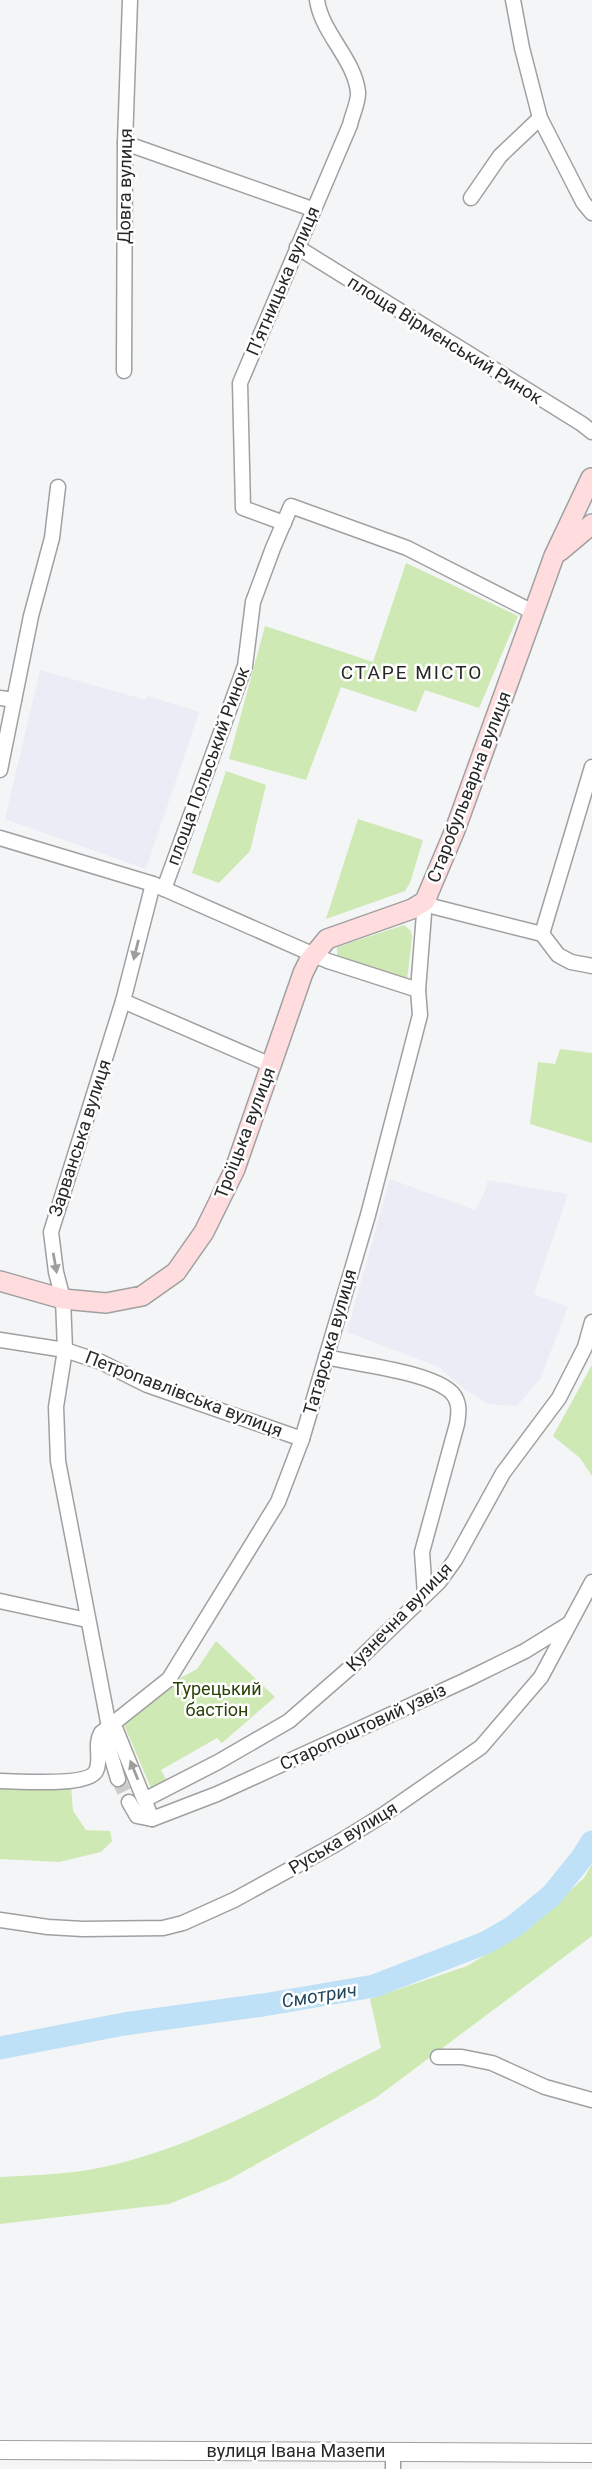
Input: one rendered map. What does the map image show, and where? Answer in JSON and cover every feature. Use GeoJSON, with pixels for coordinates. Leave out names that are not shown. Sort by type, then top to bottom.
{"type":"FeatureCollection","features":[{"type":"Feature","properties":{"kind":"main road","name":"Старобульварна вулиця"},"geometry":{"type":"LineString","coordinates":[[315,954],[327,939],[412,909],[425,901],[455,830],[554,556],[592,480],[592,470]]}},
{"type":"Feature","properties":{"kind":"main road","name":"Старобульварна вулиця"},"geometry":{"type":"LineString","coordinates":[[554,556],[592,524]]}},
{"type":"Feature","properties":{"kind":"main road","name":"Троїцька вулиця"},"geometry":{"type":"LineString","coordinates":[[0,1281],[63,1298],[106,1303],[142,1296],[176,1272],[204,1232],[235,1169],[303,973],[315,954]]}},
{"type":"Feature","properties":{"kind":"street","name":"Довга вулиця"},"geometry":{"type":"LineString","coordinates":[[124,371],[125,143],[130,0]]}},
{"type":"Feature","properties":{"kind":"street","name":"Пʼятницька вулиця"},"geometry":{"type":"LineString","coordinates":[[284,523],[243,508],[240,383],[350,125],[359,93],[347,62],[319,13],[317,0]]}},
{"type":"Feature","properties":{"kind":"street"},"geometry":{"type":"LineString","coordinates":[[513,0],[519,37],[540,118],[583,202],[592,213]]}},
{"type":"Feature","properties":{"kind":"street"},"geometry":{"type":"LineString","coordinates":[[471,198],[500,156],[540,118]]}},
{"type":"Feature","properties":{"kind":"street"},"geometry":{"type":"LineString","coordinates":[[125,143],[312,209]]}},
{"type":"Feature","properties":{"kind":"street","name":"площа Вірменський Ринок"},"geometry":{"type":"LineString","coordinates":[[297,247],[592,432]]}},
{"type":"Feature","properties":{"kind":"street"},"geometry":{"type":"LineString","coordinates":[[0,770],[7,699],[52,538],[58,487]]}},
{"type":"Feature","properties":{"kind":"street"},"geometry":{"type":"LineString","coordinates":[[284,523],[291,506],[407,548],[533,612]]}},
{"type":"Feature","properties":{"kind":"street","name":"площа Польський Ринок"},"geometry":{"type":"LineString","coordinates":[[159,886],[245,666],[253,602],[284,523]]}},
{"type":"Feature","properties":{"kind":"street"},"geometry":{"type":"LineString","coordinates":[[541,934],[592,767]]}},
{"type":"Feature","properties":{"kind":"street","name":"площа Польський Ринок"},"geometry":{"type":"LineString","coordinates":[[0,838],[159,886],[328,961],[418,990]]}},
{"type":"Feature","properties":{"kind":"street","name":"Зарванська вулиця"},"geometry":{"type":"LineString","coordinates":[[118,1779],[105,1735],[108,1727],[58,1461],[56,1407],[65,1350],[63,1298],[51,1232],[159,886]]}},
{"type":"Feature","properties":{"kind":"street"},"geometry":{"type":"LineString","coordinates":[[425,901],[435,907],[541,934],[558,955],[571,962],[592,966]]}},
{"type":"Feature","properties":{"kind":"street","name":"Татарська вулиця"},"geometry":{"type":"LineString","coordinates":[[108,1727],[169,1679],[278,1502],[302,1439],[368,1215],[420,1015],[418,990],[425,901]]}},
{"type":"Feature","properties":{"kind":"street"},"geometry":{"type":"LineString","coordinates":[[123,1001],[271,1065]]}},
{"type":"Feature","properties":{"kind":"street","name":"Кузнечна вулиця"},"geometry":{"type":"LineString","coordinates":[[146,1799],[289,1721],[352,1666],[425,1595],[447,1571],[503,1473],[558,1398],[585,1347],[592,1322]]}},
{"type":"Feature","properties":{"kind":"street","name":"Петропавлівська вулиця"},"geometry":{"type":"LineString","coordinates":[[0,1340],[65,1350],[101,1362],[147,1385],[302,1439]]}},
{"type":"Feature","properties":{"kind":"street"},"geometry":{"type":"LineString","coordinates":[[326,1357],[431,1379],[451,1392],[457,1400],[457,1424],[422,1552],[425,1595]]}},
{"type":"Feature","properties":{"kind":"street","name":"Руська вулиця"},"geometry":{"type":"LineString","coordinates":[[0,1920],[83,1929],[163,1927],[183,1923],[234,1900],[383,1815],[481,1747],[541,1677],[592,1582]]}},
{"type":"Feature","properties":{"kind":"street"},"geometry":{"type":"LineString","coordinates":[[0,1601],[87,1620]]}},
{"type":"Feature","properties":{"kind":"street","name":"Старопоштовий узвіз"},"geometry":{"type":"LineString","coordinates":[[152,1819],[217,1794],[466,1680],[524,1651],[568,1624]]}},
{"type":"Feature","properties":{"kind":"street"},"geometry":{"type":"LineString","coordinates":[[0,1781],[77,1781],[91,1777],[98,1766],[98,1738],[108,1727],[116,1730],[123,1743],[152,1819],[137,1816],[129,1802]]}},
{"type":"Feature","properties":{"kind":"street"},"geometry":{"type":"LineString","coordinates":[[438,2057],[463,2057],[492,2063],[545,2087],[592,2100]]}},
{"type":"Feature","properties":{"kind":"street","name":"вулиця Івана Мазепи"},"geometry":{"type":"LineString","coordinates":[[0,2450],[393,2460],[592,2453]]}},
{"type":"Feature","properties":{"kind":"shaded area"},"geometry":{"type":"Polygon","coordinates":[[[40,670],[146,700],[148,696],[199,712],[146,869],[5,819],[40,670]]]}},
{"type":"Feature","properties":{"kind":"shaded area"},"geometry":{"type":"Polygon","coordinates":[[[390,1179],[475,1210],[488,1180],[568,1194],[534,1294],[568,1307],[540,1379],[517,1406],[487,1404],[439,1367],[347,1332],[390,1179]]]}},
{"type":"Feature","properties":{"kind":"green space"},"geometry":{"type":"Polygon","coordinates":[[[406,563],[518,616],[479,708],[425,690],[416,712],[341,687],[306,780],[229,759],[265,626],[373,662],[406,563]]]}},
{"type":"Feature","properties":{"kind":"green space"},"geometry":{"type":"Polygon","coordinates":[[[226,771],[266,785],[250,851],[219,883],[192,873],[226,771]]]}},
{"type":"Feature","properties":{"kind":"green space"},"geometry":{"type":"Polygon","coordinates":[[[358,819],[423,840],[410,883],[405,891],[326,919],[358,819]]]}},
{"type":"Feature","properties":{"kind":"green space"},"geometry":{"type":"Polygon","coordinates":[[[404,925],[411,931],[412,938],[407,980],[337,960],[337,947],[404,925]]]}},
{"type":"Feature","properties":{"kind":"green space"},"geometry":{"type":"Polygon","coordinates":[[[560,1049],[592,1053],[592,1143],[530,1124],[538,1062],[555,1064],[560,1049]]]}},
{"type":"Feature","properties":{"kind":"green space"},"geometry":{"type":"Polygon","coordinates":[[[592,1365],[592,1476],[580,1458],[553,1436],[592,1365]]]}},
{"type":"Feature","properties":{"kind":"green space","name":"Турецький бастіон"},"geometry":{"type":"Polygon","coordinates":[[[216,1641],[275,1697],[222,1743],[217,1738],[161,1770],[167,1781],[151,1788],[122,1720],[125,1708],[197,1669],[216,1641]]]}},
{"type":"Feature","properties":{"kind":"green space"},"geometry":{"type":"Polygon","coordinates":[[[0,1784],[71,1785],[73,1811],[86,1830],[110,1831],[112,1841],[101,1852],[59,1862],[0,1859],[0,1784]]]}},
{"type":"Feature","properties":{"kind":"green space"},"geometry":{"type":"Polygon","coordinates":[[[592,1864],[592,1936],[377,2097],[228,2180],[169,2204],[0,2224],[0,2177],[88,2170],[152,2154],[252,2113],[381,2048],[370,1999],[467,1966],[530,1928],[584,1878],[592,1864]]]}},
{"type":"Feature","properties":{"kind":"waterway","name":"Смотрич"},"geometry":{"type":"LineString","coordinates":[[0,2048],[124,2024],[263,2005],[374,1986],[485,1943],[513,1927],[552,1895],[592,1842]]}},
{"type":"Feature","properties":{"kind":"tunnel"},"geometry":{"type":"LineString","coordinates":[[118,1779],[129,1802]]}},
{"type":"Feature","properties":{"kind":"district","name":"СТАРЕ МІСТО"},"geometry":{"type":"Point","coordinates":[412,672]}}]}
